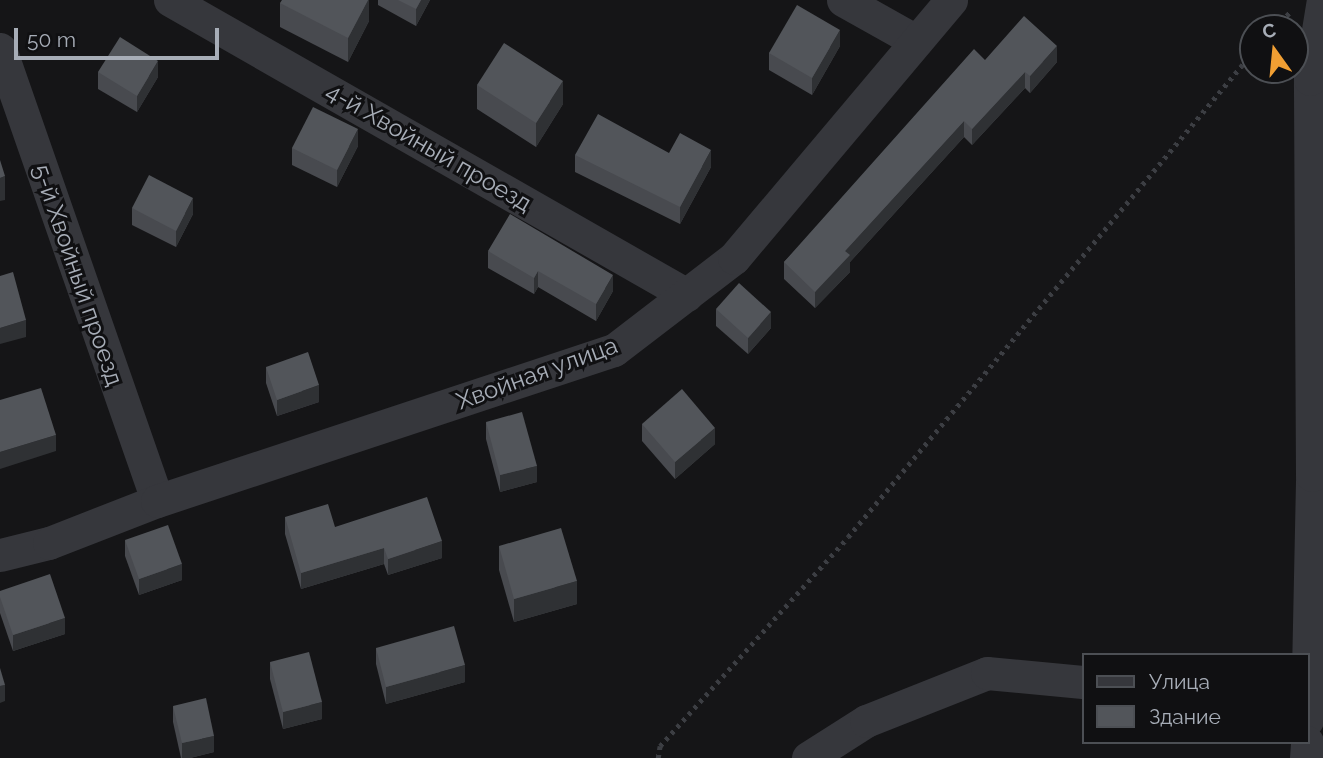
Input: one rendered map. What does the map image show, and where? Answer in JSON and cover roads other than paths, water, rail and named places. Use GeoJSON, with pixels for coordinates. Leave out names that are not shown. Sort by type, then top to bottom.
{"type":"FeatureCollection","features":[{"type":"Feature","properties":{"kind":"street","name":"4-й Хвойный проезд"},"geometry":{"type":"LineString","coordinates":[[170,0],[687,295]]}},
{"type":"Feature","properties":{"kind":"street"},"geometry":{"type":"LineString","coordinates":[[843,0],[916,41]]}},
{"type":"Feature","properties":{"kind":"street","name":"Хвойная улица"},"geometry":{"type":"LineString","coordinates":[[0,555],[49,543],[157,501],[614,350],[734,258],[951,0]]}},
{"type":"Feature","properties":{"kind":"street"},"geometry":{"type":"LineString","coordinates":[[1309,653],[1317,149],[1310,79],[1323,0]]}},
{"type":"Feature","properties":{"kind":"street","name":"5-й Хвойный проезд"},"geometry":{"type":"LineString","coordinates":[[0,48],[157,501]]}},
{"type":"Feature","properties":{"kind":"street"},"geometry":{"type":"LineString","coordinates":[[808,758],[866,721],[987,673],[1082,682]]}}]}
